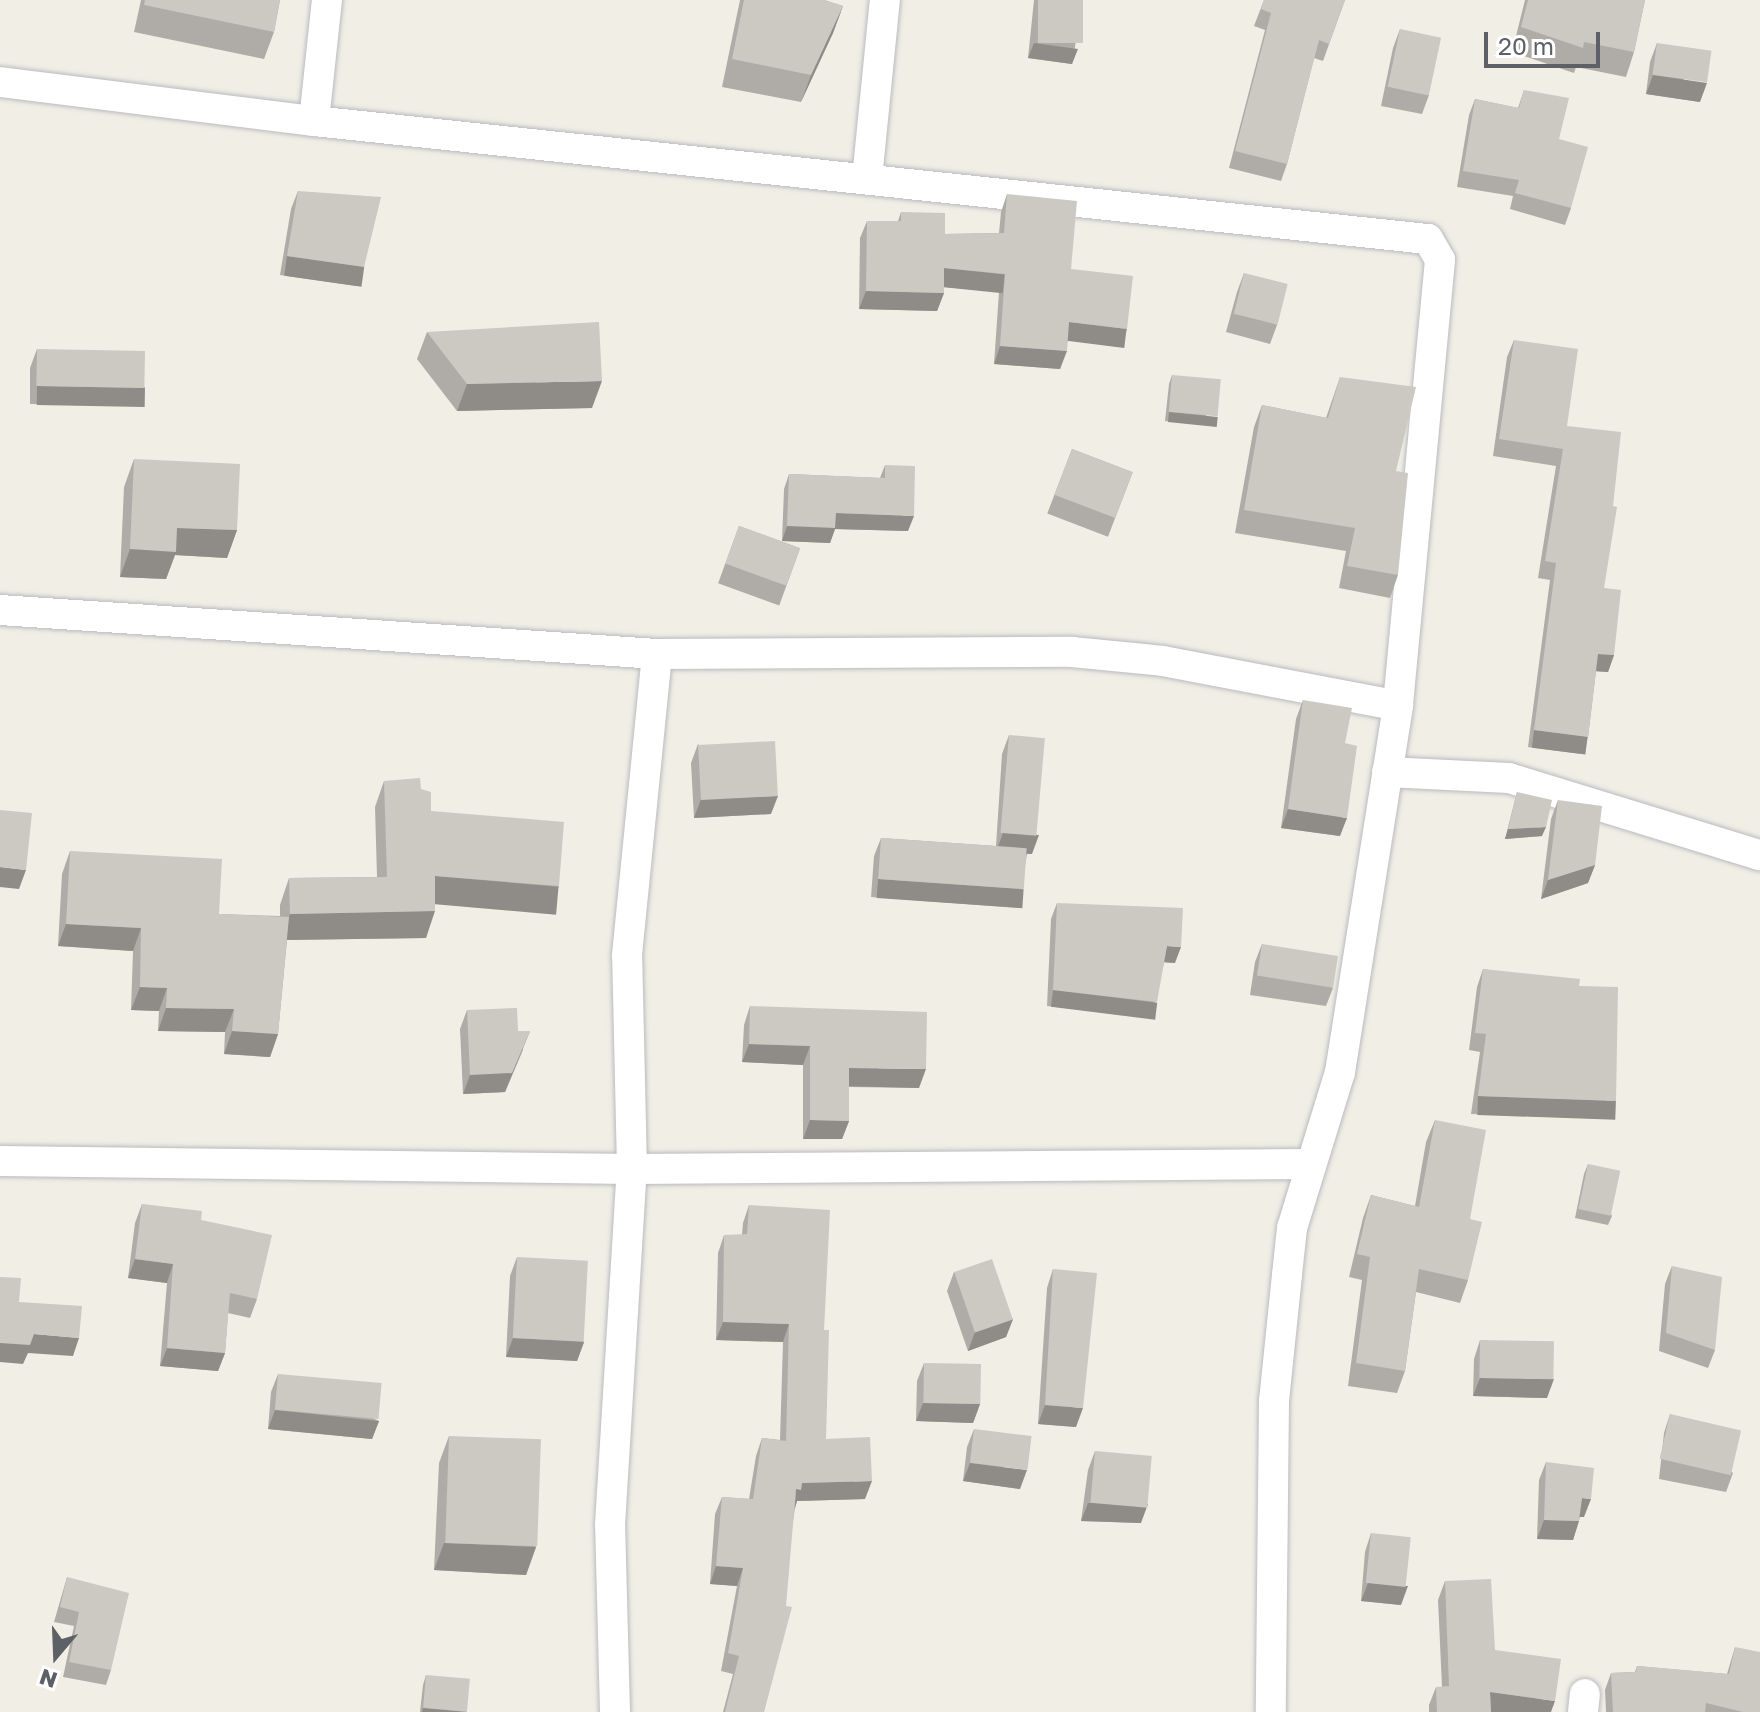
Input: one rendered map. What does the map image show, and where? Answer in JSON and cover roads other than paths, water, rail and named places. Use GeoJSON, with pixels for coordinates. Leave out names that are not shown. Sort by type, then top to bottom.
{"type":"FeatureCollection","features":[{"type":"Feature","properties":{"kind":"street"},"geometry":{"type":"LineString","coordinates":[[314,121],[327,0]]}},
{"type":"Feature","properties":{"kind":"street"},"geometry":{"type":"LineString","coordinates":[[867,179],[885,0]]}},
{"type":"Feature","properties":{"kind":"street"},"geometry":{"type":"LineString","coordinates":[[0,82],[314,121],[1428,239],[1440,260],[1398,706],[1342,1058],[1292,1228],[1274,1400],[1271,1712]]}},
{"type":"Feature","properties":{"kind":"street"},"geometry":{"type":"LineString","coordinates":[[0,610],[657,654],[1072,652],[1163,661],[1398,706]]}},
{"type":"Feature","properties":{"kind":"street"},"geometry":{"type":"LineString","coordinates":[[615,1712],[610,1525],[632,1169],[627,955],[657,654]]}},
{"type":"Feature","properties":{"kind":"street"},"geometry":{"type":"LineString","coordinates":[[1387,772],[1509,778],[1760,855]]}},
{"type":"Feature","properties":{"kind":"street"},"geometry":{"type":"LineString","coordinates":[[0,1161],[632,1169],[1311,1164]]}}]}
